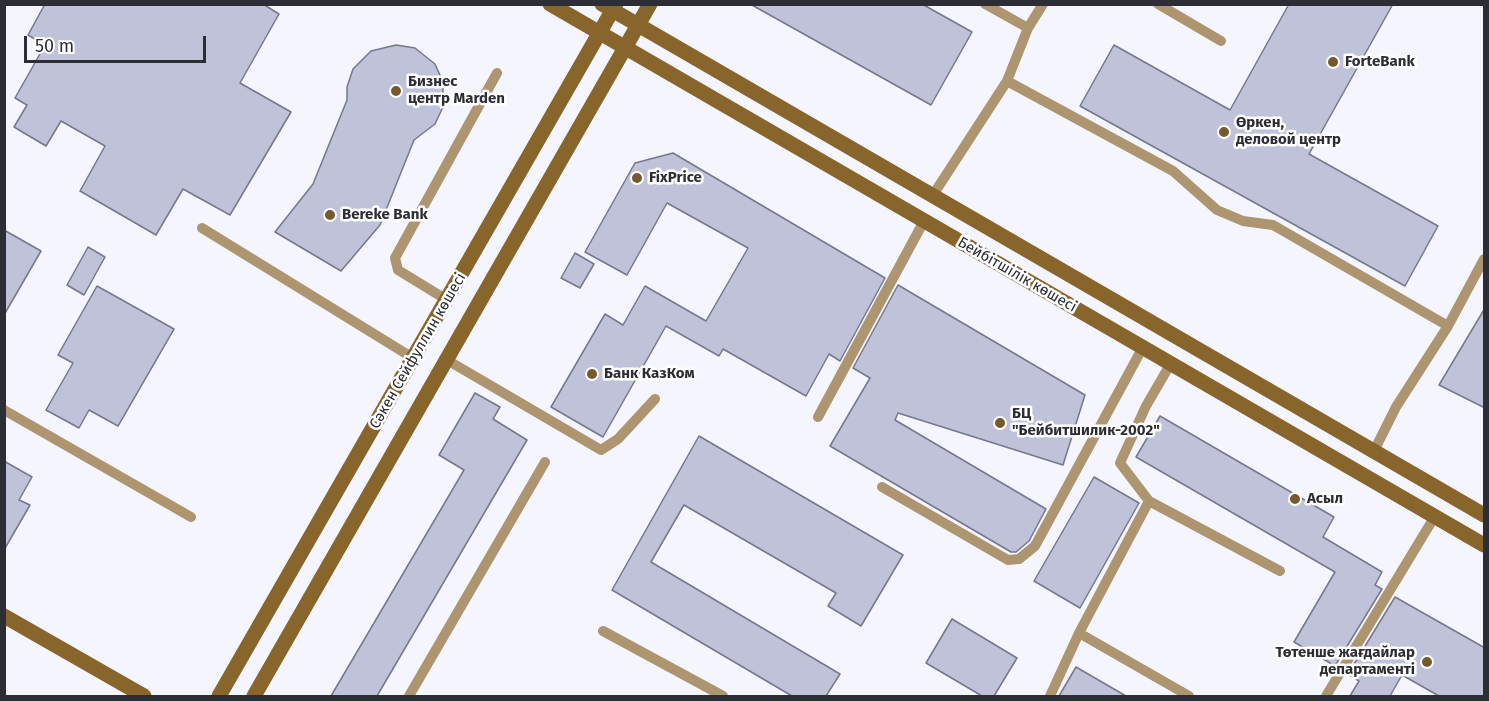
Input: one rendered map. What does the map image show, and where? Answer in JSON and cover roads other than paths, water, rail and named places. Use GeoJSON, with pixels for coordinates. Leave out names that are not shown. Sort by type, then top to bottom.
{"type":"FeatureCollection","features":[{"type":"Feature","properties":{"kind":"main road","name":"Бейбітшілік көшесі"},"geometry":{"type":"LineString","coordinates":[[550,4],[1485,545]]}},
{"type":"Feature","properties":{"kind":"main road","name":"Сәкен Сейфуллин көшесі"},"geometry":{"type":"LineString","coordinates":[[254,696],[650,4]]}},
{"type":"Feature","properties":{"kind":"main road","name":"Бейбітшілік көшесі"},"geometry":{"type":"LineString","coordinates":[[610,6],[638,26],[1485,515]]}},
{"type":"Feature","properties":{"kind":"main road","name":"Сәкен Сейфуллин көшесі"},"geometry":{"type":"LineString","coordinates":[[219,696],[600,32],[610,6]]}},
{"type":"Feature","properties":{"kind":"main road"},"geometry":{"type":"LineString","coordinates":[[4,616],[144,696]]}},
{"type":"Feature","properties":{"kind":"lane"},"geometry":{"type":"LineString","coordinates":[[985,4],[1028,28]]}},
{"type":"Feature","properties":{"kind":"lane"},"geometry":{"type":"LineString","coordinates":[[933,195],[1007,81],[1028,28],[1043,4]]}},
{"type":"Feature","properties":{"kind":"lane"},"geometry":{"type":"LineString","coordinates":[[1158,4],[1221,41]]}},
{"type":"Feature","properties":{"kind":"lane"},"geometry":{"type":"LineString","coordinates":[[447,300],[398,270],[395,258],[497,73]]}},
{"type":"Feature","properties":{"kind":"lane"},"geometry":{"type":"LineString","coordinates":[[1007,81],[1173,171],[1216,210],[1243,221],[1273,225],[1448,326]]}},
{"type":"Feature","properties":{"kind":"lane"},"geometry":{"type":"LineString","coordinates":[[818,417],[924,220]]}},
{"type":"Feature","properties":{"kind":"lane"},"geometry":{"type":"LineString","coordinates":[[202,228],[413,358]]}},
{"type":"Feature","properties":{"kind":"lane"},"geometry":{"type":"LineString","coordinates":[[1374,451],[1396,407],[1481,274],[1485,259]]}},
{"type":"Feature","properties":{"kind":"lane"},"geometry":{"type":"LineString","coordinates":[[882,487],[1008,560],[1019,559],[1035,546],[1143,347]]}},
{"type":"Feature","properties":{"kind":"lane"},"geometry":{"type":"LineString","coordinates":[[447,360],[601,450],[618,440],[655,399]]}},
{"type":"Feature","properties":{"kind":"lane"},"geometry":{"type":"LineString","coordinates":[[1171,363],[1146,406],[1120,464],[1149,501],[1280,571]]}},
{"type":"Feature","properties":{"kind":"lane"},"geometry":{"type":"LineString","coordinates":[[4,410],[191,517]]}},
{"type":"Feature","properties":{"kind":"lane"},"geometry":{"type":"LineString","coordinates":[[409,696],[545,462]]}},
{"type":"Feature","properties":{"kind":"lane"},"geometry":{"type":"LineString","coordinates":[[1050,696],[1079,633],[1149,501]]}},
{"type":"Feature","properties":{"kind":"lane"},"geometry":{"type":"LineString","coordinates":[[1326,696],[1435,516]]}},
{"type":"Feature","properties":{"kind":"lane"},"geometry":{"type":"LineString","coordinates":[[603,631],[723,696]]}},
{"type":"Feature","properties":{"kind":"lane"},"geometry":{"type":"LineString","coordinates":[[1079,633],[1189,696]]}},
{"type":"Feature","properties":{"kind":"place","name":"ForteBank"},"geometry":{"type":"Point","coordinates":[1333,62]}},
{"type":"Feature","properties":{"kind":"place","name":"Бизнес центр Marden"},"geometry":{"type":"Point","coordinates":[396,91]}},
{"type":"Feature","properties":{"kind":"place","name":"Өркен, деловой центр"},"geometry":{"type":"Point","coordinates":[1224,132]}},
{"type":"Feature","properties":{"kind":"place","name":"FixPrice"},"geometry":{"type":"Point","coordinates":[637,178]}},
{"type":"Feature","properties":{"kind":"place","name":"Bereke Bank"},"geometry":{"type":"Point","coordinates":[330,215]}},
{"type":"Feature","properties":{"kind":"place","name":"Банк КазКом"},"geometry":{"type":"Point","coordinates":[592,374]}},
{"type":"Feature","properties":{"kind":"place","name":"БЦ \"Бейбитшилик-2002\""},"geometry":{"type":"Point","coordinates":[1000,423]}},
{"type":"Feature","properties":{"kind":"place","name":"Асыл"},"geometry":{"type":"Point","coordinates":[1295,499]}},
{"type":"Feature","properties":{"kind":"place","name":"Төтенше жағдайлар департаменті"},"geometry":{"type":"Point","coordinates":[1427,662]}}]}
